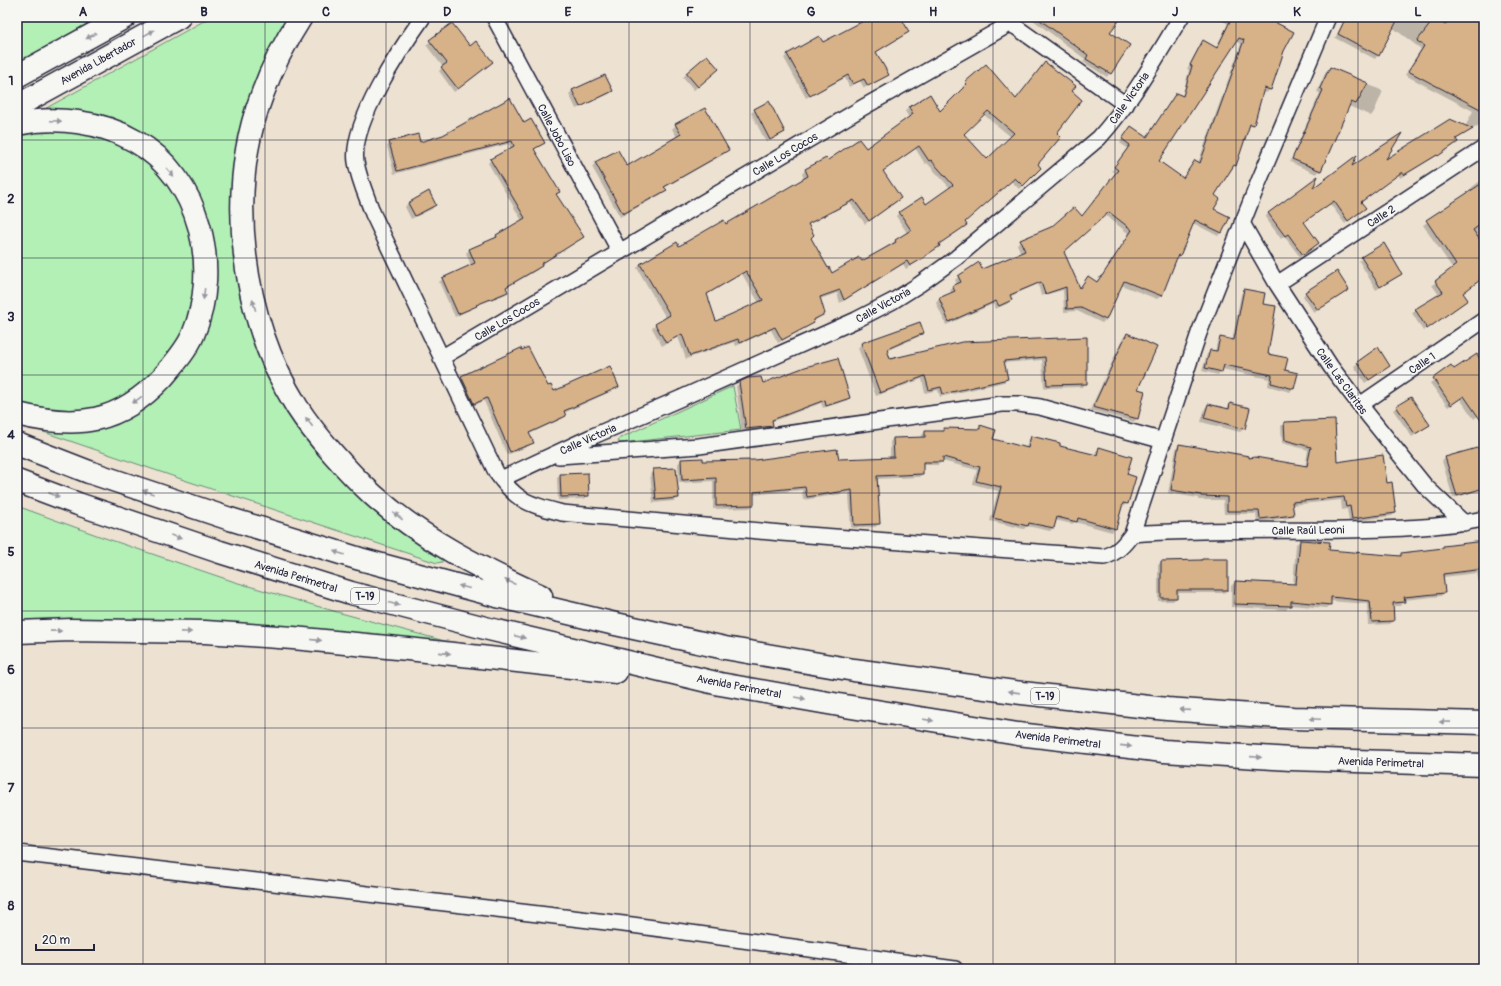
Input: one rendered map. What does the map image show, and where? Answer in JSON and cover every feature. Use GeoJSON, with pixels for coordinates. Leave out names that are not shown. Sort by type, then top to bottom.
{"type":"FeatureCollection","features":[{"type":"Feature","properties":{"kind":"main road"},"geometry":{"type":"LineString","coordinates":[[17,76],[125,17]]}},
{"type":"Feature","properties":{"kind":"main road","name":"Avenida Libertador"},"geometry":{"type":"LineString","coordinates":[[17,106],[179,17]]}},
{"type":"Feature","properties":{"kind":"main road"},"geometry":{"type":"LineString","coordinates":[[301,17],[287,39],[261,96],[252,127],[245,163],[243,214],[244,253],[251,297],[263,337],[280,377],[298,408],[319,437],[362,484],[401,518],[440,545],[490,573],[543,597],[611,623]]}},
{"type":"Feature","properties":{"kind":"main road"},"geometry":{"type":"LineString","coordinates":[[17,124],[43,121],[61,121],[103,127],[136,141],[164,164],[186,194],[201,232],[206,265],[204,302],[193,336],[174,365],[143,395],[112,415],[92,420],[73,422],[54,421],[17,414]]}},
{"type":"Feature","properties":{"kind":"main road","name":"T-19"},"geometry":{"type":"LineString","coordinates":[[17,444],[89,472],[230,520],[360,560],[497,596],[725,648],[854,670],[1022,693],[1167,709],[1285,717],[1484,723]]}},
{"type":"Feature","properties":{"kind":"main road","name":"Avenida Perimetral"},"geometry":{"type":"LineString","coordinates":[[17,481],[78,504],[220,552],[351,592],[489,629],[720,684],[1018,734],[1164,751],[1291,759],[1484,765]]}},
{"type":"Feature","properties":{"kind":"main road"},"geometry":{"type":"LineString","coordinates":[[17,632],[71,630],[205,632],[278,637],[498,658],[720,684]]}},
{"type":"Feature","properties":{"kind":"street"},"geometry":{"type":"LineString","coordinates":[[423,17],[388,71],[365,115],[356,148],[356,161],[373,214],[496,472],[514,495],[533,506],[562,513],[781,533],[1104,557],[1120,549],[1132,534],[1199,333],[1242,223],[1328,17]]}},
{"type":"Feature","properties":{"kind":"street","name":"Calle Jobo Liso"},"geometry":{"type":"LineString","coordinates":[[494,17],[620,252]]}},
{"type":"Feature","properties":{"kind":"street","name":"Calle Victoria"},"geometry":{"type":"LineString","coordinates":[[501,480],[591,437],[856,320],[894,301],[920,284],[956,258],[1099,138],[1126,105],[1180,17]]}},
{"type":"Feature","properties":{"kind":"street","name":"Calle Los Cocos"},"geometry":{"type":"LineString","coordinates":[[442,358],[862,108],[1008,25],[1016,27],[1126,105]]}},
{"type":"Feature","properties":{"kind":"street","name":"Calle 2"},"geometry":{"type":"LineString","coordinates":[[1277,284],[1484,148]]}},
{"type":"Feature","properties":{"kind":"street","name":"Calle Las Claritas"},"geometry":{"type":"LineString","coordinates":[[1242,223],[1277,284],[1331,367],[1425,486],[1464,523]]}},
{"type":"Feature","properties":{"kind":"street","name":"Calle 1"},"geometry":{"type":"LineString","coordinates":[[1360,405],[1484,320]]}},
{"type":"Feature","properties":{"kind":"street"},"geometry":{"type":"LineString","coordinates":[[550,456],[699,446],[1002,404],[1019,404],[1040,408],[1164,441]]}},
{"type":"Feature","properties":{"kind":"street","name":"Calle Raúl Leoni"},"geometry":{"type":"LineString","coordinates":[[1132,534],[1173,531],[1237,532],[1411,528],[1464,523],[1484,519]]}},
{"type":"Feature","properties":{"kind":"street"},"geometry":{"type":"LineString","coordinates":[[17,853],[632,925],[955,969]]}},
{"type":"Feature","properties":{"kind":"green space"},"geometry":{"type":"Polygon","coordinates":[[[17,17],[99,17],[17,63],[17,17]]]}},
{"type":"Feature","properties":{"kind":"green space"},"geometry":{"type":"Polygon","coordinates":[[[211,17],[291,17],[236,162],[273,381],[443,558],[442,562],[437,563],[184,480],[32,428],[115,423],[212,303],[170,159],[41,111],[211,17]]]}},
{"type":"Feature","properties":{"kind":"green space"},"geometry":{"type":"Polygon","coordinates":[[[43,130],[84,132],[118,142],[158,171],[178,198],[192,234],[197,279],[185,333],[152,376],[109,407],[73,414],[17,405],[17,133],[43,130]]]}},
{"type":"Feature","properties":{"kind":"green space"},"geometry":{"type":"Polygon","coordinates":[[[733,386],[741,430],[621,443],[618,441],[620,438],[733,386]]]}},
{"type":"Feature","properties":{"kind":"green space"},"geometry":{"type":"Polygon","coordinates":[[[17,506],[102,537],[235,582],[337,612],[452,643],[17,623],[17,506]]]}},
{"type":"Feature","properties":{"kind":"building"},"geometry":{"type":"Polygon","coordinates":[[[871,17],[901,17],[909,32],[876,52],[889,75],[868,86],[864,79],[853,84],[848,75],[810,96],[787,54],[819,36],[823,42],[871,17]]]}},
{"type":"Feature","properties":{"kind":"building"},"geometry":{"type":"Polygon","coordinates":[[[1036,17],[1122,17],[1110,32],[1130,45],[1111,74],[1086,59],[1088,55],[1036,17]]]}},
{"type":"Feature","properties":{"kind":"building"},"geometry":{"type":"Polygon","coordinates":[[[1232,17],[1265,17],[1294,32],[1284,51],[1271,90],[1264,88],[1254,125],[1250,124],[1236,166],[1234,165],[1215,195],[1220,199],[1214,209],[1230,217],[1222,233],[1195,220],[1180,256],[1178,255],[1162,296],[1124,281],[1106,320],[1081,308],[1066,309],[1066,287],[1045,294],[1041,282],[1010,295],[1012,300],[999,306],[996,301],[949,322],[939,298],[955,291],[952,286],[961,282],[958,276],[979,262],[982,269],[1025,251],[1020,240],[1051,227],[1074,207],[1082,216],[1118,170],[1114,167],[1130,145],[1122,139],[1131,126],[1147,137],[1176,93],[1183,96],[1192,66],[1190,65],[1203,40],[1217,48],[1232,17]],[[1239,38],[1159,161],[1183,178],[1195,160],[1200,163],[1244,40],[1239,38]],[[1109,212],[1064,252],[1080,288],[1088,276],[1097,282],[1132,230],[1109,212]]]}},
{"type":"Feature","properties":{"kind":"building"},"geometry":{"type":"Polygon","coordinates":[[[1346,17],[1399,17],[1379,56],[1338,34],[1346,17]]]}},
{"type":"Feature","properties":{"kind":"building"},"geometry":{"type":"Polygon","coordinates":[[[1451,17],[1484,17],[1484,111],[1408,71],[1424,46],[1417,41],[1435,18],[1445,25],[1451,17]]]}},
{"type":"Feature","properties":{"kind":"building"},"geometry":{"type":"Polygon","coordinates":[[[452,23],[470,46],[476,41],[493,62],[458,89],[441,67],[447,63],[429,40],[452,23]]]}},
{"type":"Feature","properties":{"kind":"building"},"geometry":{"type":"Polygon","coordinates":[[[707,55],[719,69],[698,87],[686,73],[707,55]]]}},
{"type":"Feature","properties":{"kind":"building"},"geometry":{"type":"Polygon","coordinates":[[[1045,62],[1076,86],[1072,91],[1082,100],[1057,133],[1061,137],[1038,164],[1041,168],[1023,186],[1015,178],[965,222],[967,225],[939,244],[940,246],[925,257],[910,266],[907,261],[844,300],[840,290],[820,297],[825,314],[813,320],[814,323],[782,340],[775,327],[740,343],[738,339],[690,356],[682,334],[666,343],[655,324],[670,315],[640,264],[677,242],[679,246],[724,220],[726,224],[808,176],[805,169],[826,158],[828,160],[859,139],[866,148],[913,114],[909,107],[930,94],[940,111],[967,84],[965,82],[986,64],[1016,99],[1045,62]],[[988,111],[964,134],[987,159],[1014,133],[988,111]],[[919,146],[883,171],[901,198],[869,221],[854,200],[808,224],[814,235],[811,238],[832,273],[859,257],[862,261],[896,242],[895,240],[911,230],[899,212],[922,197],[926,204],[953,185],[931,160],[929,161],[919,146]],[[746,271],[707,294],[716,321],[763,300],[746,271]]]}},
{"type":"Feature","properties":{"kind":"building"},"geometry":{"type":"Polygon","coordinates":[[[1330,67],[1368,83],[1356,104],[1351,102],[1321,171],[1292,159],[1323,90],[1320,88],[1330,67]]]}},
{"type":"Feature","properties":{"kind":"building"},"geometry":{"type":"Polygon","coordinates":[[[605,75],[613,91],[580,107],[572,90],[605,75]]]}},
{"type":"Feature","properties":{"kind":"building"},"geometry":{"type":"Polygon","coordinates":[[[510,98],[524,123],[531,119],[545,143],[534,149],[560,192],[556,194],[584,237],[541,264],[542,266],[506,287],[508,292],[458,314],[442,278],[475,263],[469,249],[497,237],[496,235],[525,218],[490,159],[514,146],[512,141],[397,171],[389,142],[418,134],[420,142],[443,135],[510,98]]]}},
{"type":"Feature","properties":{"kind":"building"},"geometry":{"type":"Polygon","coordinates":[[[769,101],[785,132],[770,140],[754,109],[769,101]]]}},
{"type":"Feature","properties":{"kind":"building"},"geometry":{"type":"Polygon","coordinates":[[[705,108],[729,150],[664,187],[667,190],[623,214],[595,162],[618,150],[627,166],[681,134],[675,124],[705,108]]]}},
{"type":"Feature","properties":{"kind":"building"},"geometry":{"type":"Polygon","coordinates":[[[1450,119],[1473,129],[1456,139],[1458,142],[1438,156],[1437,155],[1404,175],[1402,172],[1361,202],[1366,208],[1348,221],[1334,201],[1304,222],[1319,243],[1303,255],[1288,234],[1285,236],[1268,213],[1318,176],[1313,188],[1357,155],[1352,166],[1402,133],[1386,159],[1450,119]]]}},
{"type":"Feature","properties":{"kind":"building"},"geometry":{"type":"Polygon","coordinates":[[[1484,182],[1484,222],[1473,230],[1484,246],[1484,277],[1463,293],[1468,300],[1427,329],[1415,309],[1443,292],[1435,281],[1456,265],[1426,220],[1484,182]]]}},
{"type":"Feature","properties":{"kind":"building"},"geometry":{"type":"Polygon","coordinates":[[[429,191],[436,205],[415,216],[408,203],[429,191]]]}},
{"type":"Feature","properties":{"kind":"building"},"geometry":{"type":"Polygon","coordinates":[[[1384,243],[1402,274],[1380,287],[1361,257],[1384,243]]]}},
{"type":"Feature","properties":{"kind":"building"},"geometry":{"type":"Polygon","coordinates":[[[1337,271],[1349,290],[1318,310],[1305,292],[1337,271]]]}},
{"type":"Feature","properties":{"kind":"building"},"geometry":{"type":"Polygon","coordinates":[[[1244,289],[1265,293],[1263,304],[1276,306],[1268,354],[1288,358],[1285,370],[1298,373],[1294,389],[1271,383],[1272,375],[1224,365],[1222,372],[1205,368],[1210,350],[1217,351],[1220,337],[1234,340],[1244,289]]]}},
{"type":"Feature","properties":{"kind":"building"},"geometry":{"type":"Polygon","coordinates":[[[920,322],[924,333],[887,349],[890,359],[962,342],[1087,337],[1087,384],[1047,385],[1045,357],[1004,361],[1008,379],[943,394],[941,387],[929,390],[925,376],[880,393],[861,343],[920,322]]]}},
{"type":"Feature","properties":{"kind":"building"},"geometry":{"type":"Polygon","coordinates":[[[1127,333],[1157,347],[1138,389],[1145,391],[1138,419],[1093,407],[1127,333]]]}},
{"type":"Feature","properties":{"kind":"building"},"geometry":{"type":"Polygon","coordinates":[[[528,347],[548,386],[551,385],[554,391],[610,366],[619,387],[564,411],[566,416],[529,433],[534,443],[510,452],[487,398],[474,404],[461,376],[521,348],[522,350],[528,347]]]}},
{"type":"Feature","properties":{"kind":"building"},"geometry":{"type":"Polygon","coordinates":[[[1378,347],[1390,366],[1369,380],[1357,362],[1378,347]]]}},
{"type":"Feature","properties":{"kind":"building"},"geometry":{"type":"Polygon","coordinates":[[[1477,354],[1484,366],[1484,425],[1464,396],[1451,405],[1433,378],[1451,365],[1454,369],[1477,354]]]}},
{"type":"Feature","properties":{"kind":"building"},"geometry":{"type":"Polygon","coordinates":[[[838,358],[850,398],[826,406],[825,400],[772,420],[773,426],[746,429],[739,382],[748,378],[761,377],[763,383],[805,367],[838,358]]]}},
{"type":"Feature","properties":{"kind":"building"},"geometry":{"type":"Polygon","coordinates":[[[1411,397],[1430,425],[1415,434],[1396,406],[1411,397]]]}},
{"type":"Feature","properties":{"kind":"building"},"geometry":{"type":"Polygon","coordinates":[[[1230,403],[1250,408],[1245,429],[1204,418],[1208,404],[1229,409],[1230,403]]]}},
{"type":"Feature","properties":{"kind":"building"},"geometry":{"type":"Polygon","coordinates":[[[1335,420],[1337,462],[1383,455],[1387,483],[1392,482],[1396,513],[1352,519],[1350,506],[1346,507],[1344,497],[1292,502],[1294,515],[1260,519],[1259,511],[1227,511],[1227,497],[1201,496],[1171,490],[1179,444],[1249,456],[1249,458],[1255,457],[1307,466],[1311,447],[1285,440],[1284,422],[1335,420]]]}},
{"type":"Feature","properties":{"kind":"building"},"geometry":{"type":"Polygon","coordinates":[[[980,425],[996,430],[993,439],[1028,448],[1031,436],[1060,443],[1060,446],[1097,455],[1099,447],[1132,457],[1127,474],[1136,477],[1128,504],[1123,503],[1116,529],[1078,518],[1077,522],[1057,517],[1054,528],[1029,523],[1028,526],[993,518],[1001,487],[976,481],[980,467],[943,457],[943,462],[923,462],[923,474],[877,476],[880,524],[854,525],[852,490],[807,497],[805,487],[754,492],[754,505],[716,506],[716,478],[682,480],[681,459],[703,458],[703,461],[755,460],[837,449],[839,459],[894,457],[893,438],[925,437],[925,431],[944,431],[944,428],[980,429],[980,425]]]}},
{"type":"Feature","properties":{"kind":"building"},"geometry":{"type":"Polygon","coordinates":[[[1484,446],[1484,488],[1457,496],[1445,457],[1484,446]]]}},
{"type":"Feature","properties":{"kind":"building"},"geometry":{"type":"Polygon","coordinates":[[[676,468],[679,498],[656,500],[653,469],[676,468]]]}},
{"type":"Feature","properties":{"kind":"building"},"geometry":{"type":"Polygon","coordinates":[[[588,473],[589,496],[561,497],[560,474],[588,473]]]}},
{"type":"Feature","properties":{"kind":"building"},"geometry":{"type":"Polygon","coordinates":[[[1300,540],[1330,542],[1329,550],[1401,556],[1401,553],[1484,541],[1484,569],[1443,574],[1445,593],[1404,597],[1405,602],[1393,603],[1394,621],[1372,622],[1370,601],[1331,597],[1331,605],[1291,601],[1291,606],[1234,604],[1235,581],[1296,584],[1300,540]]]}},
{"type":"Feature","properties":{"kind":"building"},"geometry":{"type":"Polygon","coordinates":[[[1228,559],[1228,590],[1177,590],[1177,598],[1161,598],[1161,561],[1228,559]]]}}]}
